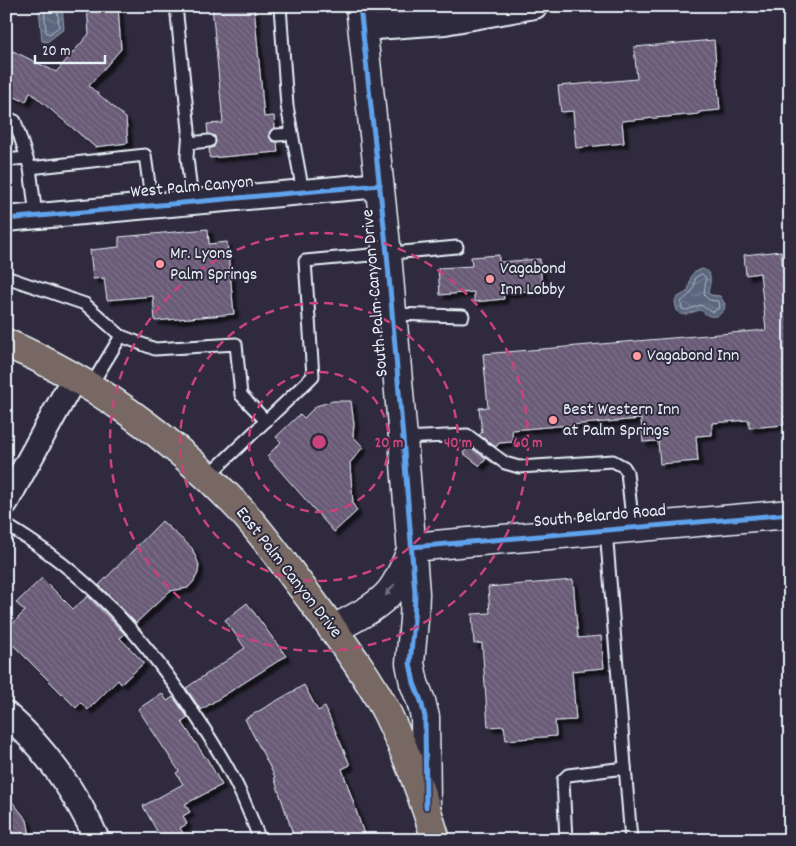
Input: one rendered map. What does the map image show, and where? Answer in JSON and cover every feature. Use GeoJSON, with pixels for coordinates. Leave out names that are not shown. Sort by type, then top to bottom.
{"type":"FeatureCollection","features":[{"type":"Feature","properties":{"kind":"main road","name":"East Palm Canyon Drive"},"geometry":{"type":"LineString","coordinates":[[6,343],[82,383],[149,426],[240,509],[271,546],[333,630],[362,672],[386,712],[407,757],[436,840]]}},
{"type":"Feature","properties":{"kind":"street"},"geometry":{"type":"LineString","coordinates":[[361,17],[445,22],[535,6]]}},
{"type":"Feature","properties":{"kind":"street","name":"South Palm Canyon Drive"},"geometry":{"type":"LineString","coordinates":[[361,17],[387,254],[412,547],[415,602],[410,664],[425,717],[426,807]]}},
{"type":"Feature","properties":{"kind":"street","name":"West Palm Canyon"},"geometry":{"type":"LineString","coordinates":[[6,218],[380,185]]}},
{"type":"Feature","properties":{"kind":"street"},"geometry":{"type":"LineString","coordinates":[[6,502],[82,383]]}},
{"type":"Feature","properties":{"kind":"street","name":"South Belardo Road"},"geometry":{"type":"LineString","coordinates":[[412,547],[790,514]]}},
{"type":"Feature","properties":{"kind":"street"},"geometry":{"type":"LineString","coordinates":[[333,630],[380,601],[390,592],[405,566],[412,547]]}},
{"type":"Feature","properties":{"kind":"street"},"geometry":{"type":"LineString","coordinates":[[6,714],[42,751],[73,795],[97,840]]}},
{"type":"Feature","properties":{"kind":"lane"},"geometry":{"type":"LineString","coordinates":[[176,6],[189,130],[187,157],[192,201]]}},
{"type":"Feature","properties":{"kind":"lane"},"geometry":{"type":"LineString","coordinates":[[280,6],[286,106],[303,192]]}},
{"type":"Feature","properties":{"kind":"lane"},"geometry":{"type":"LineString","coordinates":[[6,117],[16,121],[28,163],[36,216]]}},
{"type":"Feature","properties":{"kind":"lane"},"geometry":{"type":"LineString","coordinates":[[276,136],[292,134]]}},
{"type":"Feature","properties":{"kind":"lane"},"geometry":{"type":"LineString","coordinates":[[189,143],[209,141]]}},
{"type":"Feature","properties":{"kind":"lane"},"geometry":{"type":"LineString","coordinates":[[6,160],[28,163],[145,155],[152,206]]}},
{"type":"Feature","properties":{"kind":"lane"},"geometry":{"type":"LineString","coordinates":[[207,477],[313,376],[305,261],[457,247]]}},
{"type":"Feature","properties":{"kind":"lane"},"geometry":{"type":"LineString","coordinates":[[6,277],[85,304],[121,336],[155,349],[236,344],[241,396],[266,421]]}},
{"type":"Feature","properties":{"kind":"lane"},"geometry":{"type":"LineString","coordinates":[[392,314],[463,316]]}},
{"type":"Feature","properties":{"kind":"lane"},"geometry":{"type":"LineString","coordinates":[[82,383],[121,336]]}},
{"type":"Feature","properties":{"kind":"lane"},"geometry":{"type":"LineString","coordinates":[[403,438],[467,435],[499,459],[511,466],[519,467],[613,461],[624,467],[627,472],[633,528]]}},
{"type":"Feature","properties":{"kind":"lane"},"geometry":{"type":"LineString","coordinates":[[6,525],[38,544],[71,570],[111,607],[142,641],[177,688],[222,757],[241,794],[260,840]]}},
{"type":"Feature","properties":{"kind":"lane"},"geometry":{"type":"LineString","coordinates":[[606,530],[631,840]]}},
{"type":"Feature","properties":{"kind":"lane"},"geometry":{"type":"LineString","coordinates":[[566,840],[562,780],[568,775],[625,768]]}},
{"type":"Feature","properties":{"kind":"water"},"geometry":{"type":"Polygon","coordinates":[[[36,6],[62,6],[64,29],[47,42],[42,41],[39,8],[36,6]]]}},
{"type":"Feature","properties":{"kind":"water"},"geometry":{"type":"Polygon","coordinates":[[[702,269],[706,270],[710,275],[708,293],[720,296],[725,304],[724,310],[715,316],[707,315],[701,310],[681,314],[676,308],[675,301],[687,292],[692,275],[702,269]]]}},
{"type":"Feature","properties":{"kind":"building"},"geometry":{"type":"Polygon","coordinates":[[[87,6],[118,6],[121,49],[89,86],[126,118],[128,143],[95,147],[30,92],[26,102],[6,93],[6,61],[13,51],[56,72],[89,34],[87,6]]]}},
{"type":"Feature","properties":{"kind":"building"},"geometry":{"type":"Polygon","coordinates":[[[212,6],[254,6],[264,117],[274,116],[275,128],[270,131],[269,136],[272,141],[277,142],[278,152],[210,158],[209,149],[214,147],[216,141],[215,136],[208,134],[207,124],[223,123],[212,6]]]}},
{"type":"Feature","properties":{"kind":"building"},"geometry":{"type":"Polygon","coordinates":[[[714,40],[720,110],[699,112],[699,114],[622,121],[624,143],[576,148],[573,111],[561,112],[558,86],[637,79],[634,47],[714,40]]]}},
{"type":"Feature","properties":{"kind":"building","name":"Mr. Lyons Palm Springs"},"geometry":{"type":"Polygon","coordinates":[[[208,229],[209,244],[227,242],[234,314],[155,321],[153,296],[107,300],[104,278],[93,279],[90,250],[119,247],[119,237],[208,229]]]}},
{"type":"Feature","properties":{"kind":"building"},"geometry":{"type":"Polygon","coordinates":[[[781,251],[790,332],[790,416],[783,417],[784,425],[749,428],[749,420],[712,423],[712,435],[696,436],[698,461],[660,464],[658,441],[643,442],[641,419],[512,430],[513,442],[499,443],[496,447],[479,435],[482,432],[479,408],[488,407],[483,354],[766,330],[760,273],[746,275],[744,255],[781,251]]]}},
{"type":"Feature","properties":{"kind":"building","name":"Vagabond Inn Lobby"},"geometry":{"type":"Polygon","coordinates":[[[499,255],[499,262],[540,259],[542,290],[503,293],[504,299],[474,302],[474,292],[440,295],[438,268],[472,266],[471,257],[499,255]]]}},
{"type":"Feature","properties":{"kind":"building"},"geometry":{"type":"Polygon","coordinates":[[[333,401],[351,401],[354,424],[353,436],[363,447],[350,463],[353,504],[357,511],[334,532],[267,456],[281,442],[276,437],[300,414],[304,418],[316,406],[333,401]]]}},
{"type":"Feature","properties":{"kind":"building"},"geometry":{"type":"Polygon","coordinates":[[[469,446],[486,459],[480,466],[463,453],[469,446]]]}},
{"type":"Feature","properties":{"kind":"building"},"geometry":{"type":"Polygon","coordinates":[[[162,521],[192,548],[199,565],[198,573],[188,588],[170,591],[136,623],[99,585],[162,521]]]}},
{"type":"Feature","properties":{"kind":"building"},"geometry":{"type":"Polygon","coordinates":[[[42,578],[73,609],[88,596],[125,634],[120,638],[144,663],[121,684],[118,680],[88,710],[81,703],[76,708],[6,638],[6,630],[25,611],[16,603],[42,578]]]}},
{"type":"Feature","properties":{"kind":"building"},"geometry":{"type":"Polygon","coordinates":[[[573,580],[578,638],[601,636],[604,668],[572,671],[576,720],[555,721],[556,736],[506,740],[504,726],[488,727],[482,643],[474,644],[472,614],[490,613],[488,587],[573,580]]]}},
{"type":"Feature","properties":{"kind":"building"},"geometry":{"type":"Polygon","coordinates":[[[247,603],[286,656],[201,710],[186,688],[245,648],[225,620],[247,603]]]}},
{"type":"Feature","properties":{"kind":"building"},"geometry":{"type":"Polygon","coordinates":[[[304,685],[318,711],[325,707],[350,765],[342,769],[366,840],[295,840],[275,777],[245,719],[304,685]]]}},
{"type":"Feature","properties":{"kind":"building"},"geometry":{"type":"Polygon","coordinates":[[[162,693],[167,701],[173,697],[188,718],[182,722],[206,757],[222,785],[185,804],[190,812],[183,816],[187,824],[180,828],[183,833],[170,840],[162,840],[143,806],[183,784],[176,773],[179,771],[138,709],[162,693]]]}},
{"type":"Feature","properties":{"kind":"building"},"geometry":{"type":"Polygon","coordinates":[[[6,794],[27,820],[31,840],[6,840],[6,794]]]}},
{"type":"Feature","properties":{"kind":"cycle path"},"geometry":{"type":"LineString","coordinates":[[360,6],[387,254],[403,438],[415,593],[410,663],[425,717],[426,807]]}},
{"type":"Feature","properties":{"kind":"cycle path"},"geometry":{"type":"LineString","coordinates":[[6,219],[380,185]]}},
{"type":"Feature","properties":{"kind":"cycle path"},"geometry":{"type":"LineString","coordinates":[[412,547],[790,514]]}},
{"type":"Feature","properties":{"kind":"place","name":"Mr. Lyons Palm Springs"},"geometry":{"type":"Point","coordinates":[160,264]}},
{"type":"Feature","properties":{"kind":"place","name":"Vagabond Inn Lobby"},"geometry":{"type":"Point","coordinates":[490,279]}},
{"type":"Feature","properties":{"kind":"place","name":"Vagabond Inn"},"geometry":{"type":"Point","coordinates":[637,356]}},
{"type":"Feature","properties":{"kind":"place","name":"Best Western Inn at Palm Springs"},"geometry":{"type":"Point","coordinates":[553,420]}}]}
